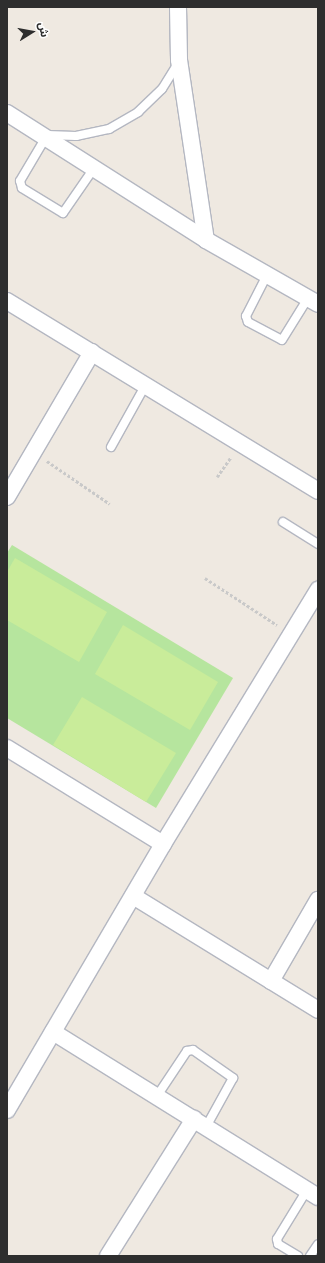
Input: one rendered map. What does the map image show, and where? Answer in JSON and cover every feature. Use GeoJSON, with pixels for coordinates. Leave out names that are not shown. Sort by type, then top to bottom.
{"type":"FeatureCollection","features":[{"type":"Feature","properties":{"kind":"street"},"geometry":{"type":"LineString","coordinates":[[178,7],[180,60],[206,240]]}},
{"type":"Feature","properties":{"kind":"street"},"geometry":{"type":"LineString","coordinates":[[7,113],[206,240],[313,301]]}},
{"type":"Feature","properties":{"kind":"street"},"geometry":{"type":"LineString","coordinates":[[7,301],[146,384],[318,490]]}},
{"type":"Feature","properties":{"kind":"street"},"geometry":{"type":"LineString","coordinates":[[9,491],[92,352]]}},
{"type":"Feature","properties":{"kind":"street"},"geometry":{"type":"LineString","coordinates":[[7,1110],[163,844],[318,590]]}},
{"type":"Feature","properties":{"kind":"street"},"geometry":{"type":"LineString","coordinates":[[7,748],[163,844]]}},
{"type":"Feature","properties":{"kind":"street"},"geometry":{"type":"LineString","coordinates":[[133,896],[318,1010]]}},
{"type":"Feature","properties":{"kind":"street"},"geometry":{"type":"LineString","coordinates":[[271,981],[318,900]]}},
{"type":"Feature","properties":{"kind":"street"},"geometry":{"type":"LineString","coordinates":[[54,1032],[312,1193]]}},
{"type":"Feature","properties":{"kind":"street"},"geometry":{"type":"LineString","coordinates":[[108,1256],[200,1123]]}},
{"type":"Feature","properties":{"kind":"lane"},"geometry":{"type":"LineString","coordinates":[[94,168],[63,213],[22,188],[20,181],[44,136],[76,136],[109,129],[138,112],[162,89],[180,60]]}},
{"type":"Feature","properties":{"kind":"lane"},"geometry":{"type":"LineString","coordinates":[[267,275],[246,316],[248,322],[282,340],[313,301]]}},
{"type":"Feature","properties":{"kind":"lane"},"geometry":{"type":"LineString","coordinates":[[111,447],[146,384]]}},
{"type":"Feature","properties":{"kind":"lane"},"geometry":{"type":"LineString","coordinates":[[283,522],[318,544]]}},
{"type":"Feature","properties":{"kind":"lane"},"geometry":{"type":"LineString","coordinates":[[157,1096],[187,1051],[193,1050],[233,1078],[200,1123]]}},
{"type":"Feature","properties":{"kind":"lane"},"geometry":{"type":"LineString","coordinates":[[298,1256],[278,1244],[277,1238],[312,1193]]}},
{"type":"Feature","properties":{"kind":"lane"},"geometry":{"type":"LineString","coordinates":[[310,1256],[318,1244]]}},
{"type":"Feature","properties":{"kind":"path"},"geometry":{"type":"LineString","coordinates":[[217,477],[240,443]]}},
{"type":"Feature","properties":{"kind":"path"},"geometry":{"type":"LineString","coordinates":[[33,452],[110,504]]}},
{"type":"Feature","properties":{"kind":"path"},"geometry":{"type":"LineString","coordinates":[[205,578],[291,634]]}},
{"type":"Feature","properties":{"kind":"green space"},"geometry":{"type":"Polygon","coordinates":[[[12,545],[233,678],[156,808],[7,718],[7,553],[12,545]]]}},
{"type":"Feature","properties":{"kind":"green space"},"geometry":{"type":"Polygon","coordinates":[[[15,558],[107,612],[79,662],[7,620],[7,572],[15,558]]]}},
{"type":"Feature","properties":{"kind":"green space"},"geometry":{"type":"Polygon","coordinates":[[[123,625],[218,682],[190,730],[95,674],[123,625]]]}},
{"type":"Feature","properties":{"kind":"green space"},"geometry":{"type":"Polygon","coordinates":[[[82,697],[176,753],[146,802],[53,745],[82,697]]]}}]}
